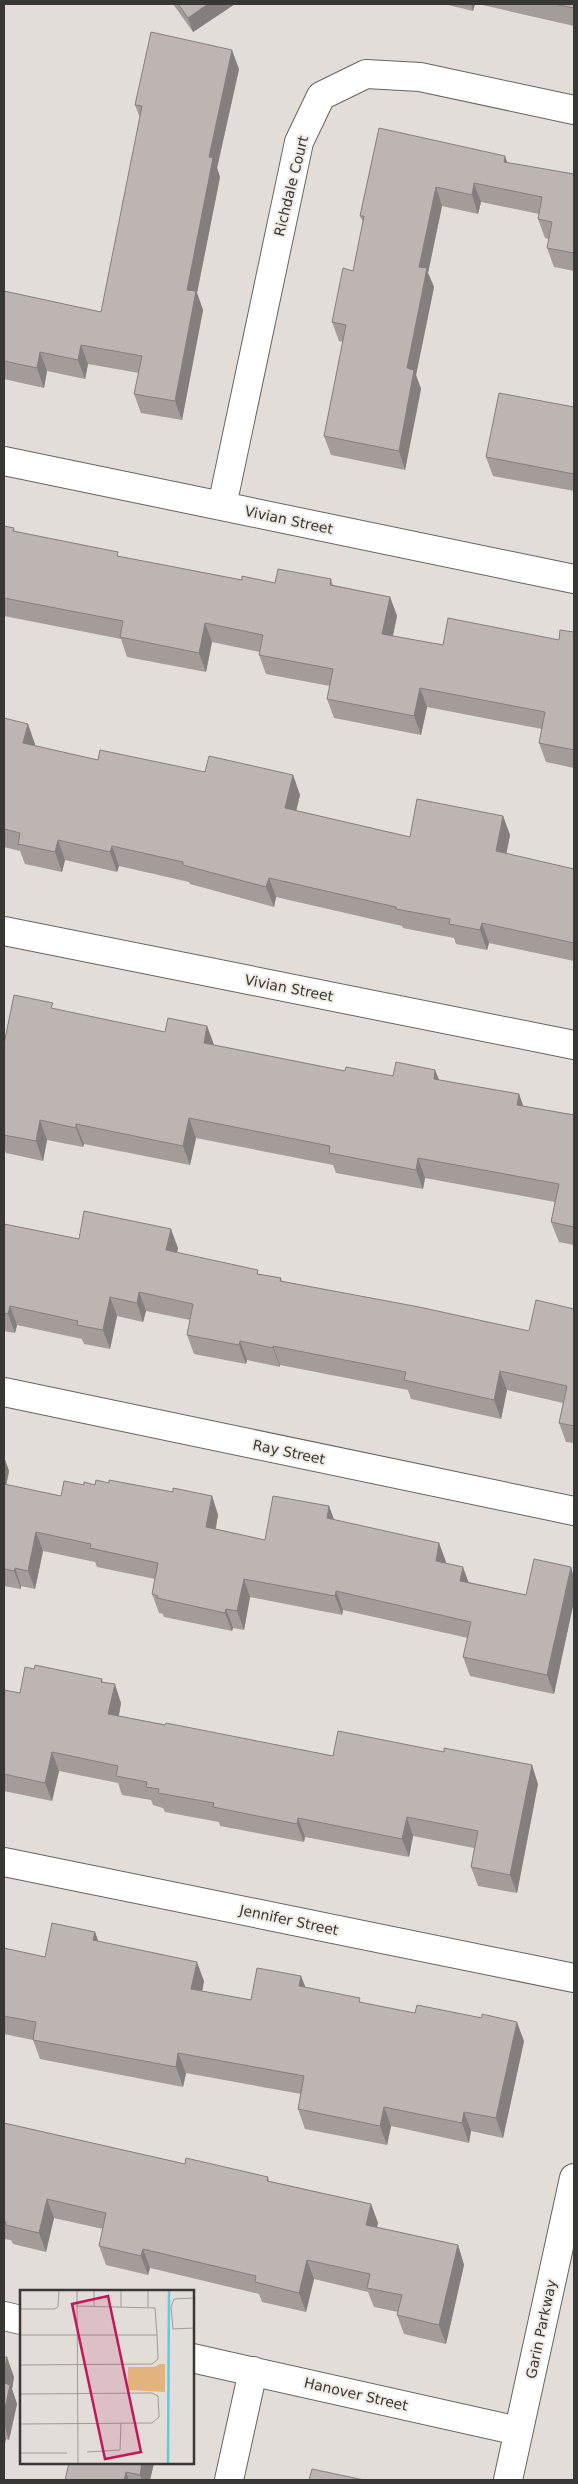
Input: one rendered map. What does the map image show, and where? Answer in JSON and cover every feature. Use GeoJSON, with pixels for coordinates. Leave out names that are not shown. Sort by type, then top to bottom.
{"type":"FeatureCollection","features":[{"type":"Feature","properties":{"kind":"street","name":"Richdale Court"},"geometry":{"type":"LineString","coordinates":[[222,506],[299,142],[321,96],[366,74],[420,77],[574,110]]}},
{"type":"Feature","properties":{"kind":"street","name":"Vivian Street"},"geometry":{"type":"LineString","coordinates":[[4,461],[574,579]]}},
{"type":"Feature","properties":{"kind":"street","name":"Vivian Street"},"geometry":{"type":"LineString","coordinates":[[4,931],[574,1046]]}},
{"type":"Feature","properties":{"kind":"street","name":"Ray Street"},"geometry":{"type":"LineString","coordinates":[[4,1392],[574,1511]]}},
{"type":"Feature","properties":{"kind":"street","name":"Jennifer Street"},"geometry":{"type":"LineString","coordinates":[[4,1862],[574,1978]]}},
{"type":"Feature","properties":{"kind":"street","name":"Garin Parkway"},"geometry":{"type":"LineString","coordinates":[[508,2480],[574,2178]]}},
{"type":"Feature","properties":{"kind":"street"},"geometry":{"type":"LineString","coordinates":[[4,2316],[20,2320]]}},
{"type":"Feature","properties":{"kind":"street","name":"Hanover Street"},"geometry":{"type":"LineString","coordinates":[[194,2358],[518,2431]]}},
{"type":"Feature","properties":{"kind":"street"},"geometry":{"type":"LineString","coordinates":[[229,2480],[253,2371]]}},
{"type":"Feature","properties":{"kind":"building"},"geometry":{"type":"Polygon","coordinates":[[[178,4],[208,4],[188,18],[178,4]]]}},
{"type":"Feature","properties":{"kind":"building"},"geometry":{"type":"Polygon","coordinates":[[[554,4],[574,4],[574,8],[554,4]]]}},
{"type":"Feature","properties":{"kind":"building"},"geometry":{"type":"Polygon","coordinates":[[[151,32],[232,50],[209,157],[213,158],[187,290],[196,291],[175,401],[134,394],[142,356],[81,345],[78,360],[40,352],[37,368],[4,361],[4,291],[101,312],[142,106],[135,105],[151,32]]]}},
{"type":"Feature","properties":{"kind":"building"},"geometry":{"type":"Polygon","coordinates":[[[379,128],[505,156],[504,162],[574,174],[574,253],[547,248],[552,222],[538,219],[542,197],[474,183],[472,195],[436,187],[419,267],[427,268],[407,368],[414,370],[399,451],[324,436],[346,325],[332,322],[343,268],[353,271],[364,216],[360,216],[379,128]]]}},
{"type":"Feature","properties":{"kind":"building"},"geometry":{"type":"Polygon","coordinates":[[[499,393],[574,407],[574,474],[486,457],[499,393]]]}},
{"type":"Feature","properties":{"kind":"building"},"geometry":{"type":"Polygon","coordinates":[[[4,526],[14,528],[13,531],[118,552],[117,556],[242,580],[242,576],[275,583],[278,569],[331,579],[330,585],[390,597],[382,634],[443,645],[448,618],[559,640],[560,630],[574,632],[574,750],[539,743],[545,712],[420,688],[414,716],[327,699],[333,669],[259,655],[263,635],[205,623],[199,653],[120,637],[123,621],[4,598],[4,526]]]}},
{"type":"Feature","properties":{"kind":"building"},"geometry":{"type":"Polygon","coordinates":[[[4,718],[28,724],[23,743],[98,760],[100,750],[205,772],[209,756],[293,775],[285,808],[410,837],[417,799],[503,816],[496,851],[574,869],[574,943],[482,923],[480,930],[449,924],[450,919],[396,909],[396,907],[269,878],[266,887],[183,865],[183,862],[112,846],[110,852],[58,840],[55,852],[18,844],[20,833],[4,829],[4,718]]]}},
{"type":"Feature","properties":{"kind":"building"},"geometry":{"type":"Polygon","coordinates":[[[14,995],[53,1003],[51,1008],[165,1032],[168,1018],[207,1026],[204,1043],[345,1071],[346,1067],[393,1076],[396,1062],[435,1070],[434,1079],[519,1094],[517,1105],[574,1115],[574,1227],[551,1222],[559,1184],[418,1158],[416,1170],[329,1153],[330,1146],[189,1118],[183,1146],[76,1124],[76,1128],[40,1120],[36,1141],[4,1135],[4,1044],[14,995]]]}},
{"type":"Feature","properties":{"kind":"building"},"geometry":{"type":"Polygon","coordinates":[[[84,1211],[171,1229],[166,1250],[258,1270],[257,1274],[281,1278],[280,1281],[419,1307],[529,1331],[536,1300],[574,1309],[574,1426],[559,1423],[567,1386],[500,1371],[494,1400],[404,1380],[406,1372],[273,1346],[273,1348],[240,1341],[239,1345],[187,1335],[193,1304],[139,1292],[137,1303],[110,1297],[103,1330],[77,1325],[78,1321],[10,1306],[8,1314],[4,1313],[4,1224],[79,1239],[84,1211]]]}},
{"type":"Feature","properties":{"kind":"building"},"geometry":{"type":"Polygon","coordinates":[[[96,1480],[109,1483],[109,1480],[173,1492],[173,1488],[212,1496],[206,1527],[265,1540],[273,1496],[329,1506],[327,1518],[439,1543],[436,1561],[463,1567],[460,1581],[526,1595],[534,1559],[571,1567],[547,1675],[463,1657],[471,1622],[336,1591],[335,1596],[244,1579],[237,1611],[226,1609],[225,1613],[157,1598],[158,1596],[152,1594],[158,1563],[90,1548],[91,1544],[36,1532],[28,1571],[15,1568],[14,1571],[4,1569],[4,1484],[61,1496],[64,1481],[84,1485],[84,1482],[95,1485],[96,1480]]]}},
{"type":"Feature","properties":{"kind":"building"},"geometry":{"type":"Polygon","coordinates":[[[35,1665],[102,1679],[101,1682],[115,1684],[108,1714],[165,1725],[166,1723],[333,1756],[338,1731],[444,1752],[444,1748],[532,1765],[510,1875],[471,1867],[478,1831],[407,1817],[402,1839],[298,1818],[297,1824],[213,1807],[214,1803],[158,1793],[159,1789],[146,1787],[147,1782],[116,1776],[118,1766],[52,1752],[45,1783],[4,1774],[4,1690],[20,1693],[25,1667],[34,1669],[35,1665]]]}},
{"type":"Feature","properties":{"kind":"building"},"geometry":{"type":"Polygon","coordinates":[[[52,1923],[95,1932],[93,1940],[197,1962],[191,1989],[251,2000],[257,1968],[301,1976],[299,1986],[360,1998],[359,2002],[415,2013],[417,2005],[482,2018],[482,2014],[517,2022],[496,2118],[464,2112],[462,2123],[384,2107],[380,2126],[298,2109],[304,2076],[178,2053],[176,2067],[33,2040],[36,2022],[4,2016],[4,1948],[45,1957],[52,1923]]]}},
{"type":"Feature","properties":{"kind":"building"},"geometry":{"type":"Polygon","coordinates":[[[4,2123],[185,2164],[186,2158],[268,2177],[267,2181],[371,2204],[366,2225],[458,2245],[439,2325],[397,2315],[402,2295],[367,2288],[370,2274],[307,2260],[299,2293],[255,2282],[256,2276],[143,2249],[141,2256],[99,2246],[106,2213],[47,2199],[39,2233],[6,2225],[4,2221],[4,2123]]]}},
{"type":"Feature","properties":{"kind":"building"},"geometry":{"type":"Polygon","coordinates":[[[4,2357],[7,2357],[4,2372],[4,2357]]]}},
{"type":"Feature","properties":{"kind":"building"},"geometry":{"type":"Polygon","coordinates":[[[4,2383],[10,2385],[4,2413],[4,2383]]]}},
{"type":"Feature","properties":{"kind":"building"},"geometry":{"type":"Polygon","coordinates":[[[69,2464],[142,2464],[140,2475],[126,2472],[124,2480],[65,2480],[69,2464]]]}},
{"type":"Feature","properties":{"kind":"building"},"geometry":{"type":"Polygon","coordinates":[[[312,2469],[364,2480],[309,2480],[312,2469]]]}}]}
